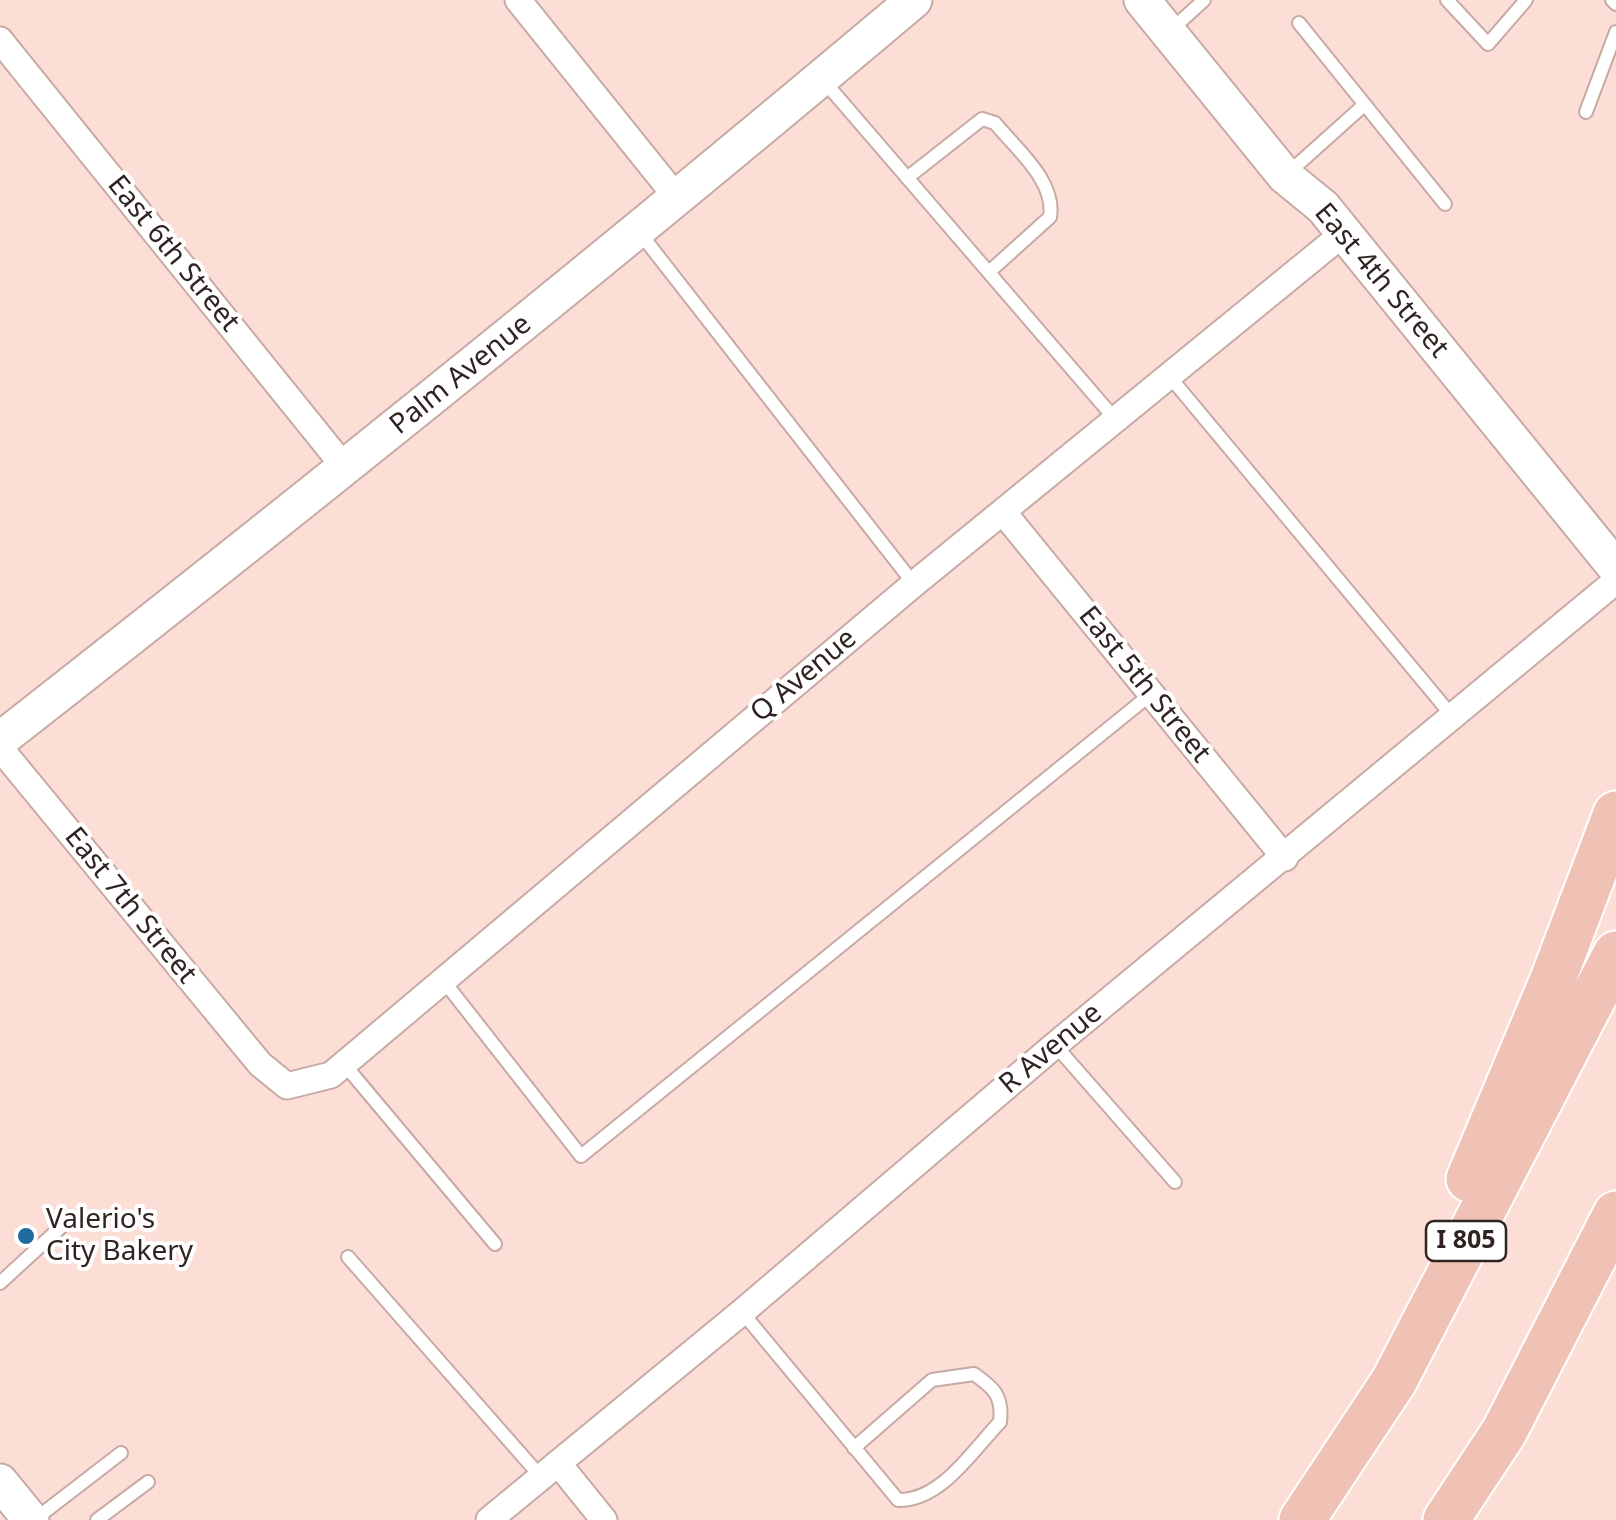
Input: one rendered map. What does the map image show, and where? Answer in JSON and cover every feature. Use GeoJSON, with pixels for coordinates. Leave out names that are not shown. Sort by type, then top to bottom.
{"type":"FeatureCollection","features":[{"type":"Feature","properties":{"kind":"highway"},"geometry":{"type":"LineString","coordinates":[[1409,1351],[1465,1189],[1552,982],[1616,814]]}},
{"type":"Feature","properties":{"kind":"highway","name":"I 805"},"geometry":{"type":"LineString","coordinates":[[1302,1520],[1394,1381],[1616,954]]}},
{"type":"Feature","properties":{"kind":"highway"},"geometry":{"type":"LineString","coordinates":[[1446,1520],[1504,1432],[1616,1214]]}},
{"type":"Feature","properties":{"kind":"street"},"geometry":{"type":"LineString","coordinates":[[518,0],[678,199]]}},
{"type":"Feature","properties":{"kind":"street","name":"Palm Avenue"},"geometry":{"type":"LineString","coordinates":[[0,740],[639,231],[914,0]]}},
{"type":"Feature","properties":{"kind":"street","name":"East 4th Street"},"geometry":{"type":"LineString","coordinates":[[1142,0],[1284,176],[1323,207],[1616,568]]}},
{"type":"Feature","properties":{"kind":"street","name":"East 6th Street"},"geometry":{"type":"LineString","coordinates":[[0,40],[346,468]]}},
{"type":"Feature","properties":{"kind":"street","name":"Q Avenue"},"geometry":{"type":"LineString","coordinates":[[260,1064],[287,1086],[331,1075],[914,584],[1344,233]]}},
{"type":"Feature","properties":{"kind":"street","name":"East 5th Street"},"geometry":{"type":"LineString","coordinates":[[1004,512],[1285,858]]}},
{"type":"Feature","properties":{"kind":"street","name":"R Avenue"},"geometry":{"type":"LineString","coordinates":[[490,1520],[1616,581]]}},
{"type":"Feature","properties":{"kind":"street","name":"East 7th Street"},"geometry":{"type":"LineString","coordinates":[[0,748],[260,1064]]}},
{"type":"Feature","properties":{"kind":"street"},"geometry":{"type":"LineString","coordinates":[[550,1470],[604,1520]]}},
{"type":"Feature","properties":{"kind":"street"},"geometry":{"type":"LineString","coordinates":[[0,1482],[25,1517]]}},
{"type":"Feature","properties":{"kind":"lane"},"geometry":{"type":"LineString","coordinates":[[1168,32],[1204,0]]}},
{"type":"Feature","properties":{"kind":"lane"},"geometry":{"type":"LineString","coordinates":[[1447,0],[1488,44],[1526,0]]}},
{"type":"Feature","properties":{"kind":"lane"},"geometry":{"type":"LineString","coordinates":[[1299,23],[1445,204]]}},
{"type":"Feature","properties":{"kind":"lane"},"geometry":{"type":"LineString","coordinates":[[1586,112],[1616,32]]}},
{"type":"Feature","properties":{"kind":"lane"},"geometry":{"type":"LineString","coordinates":[[821,78],[1115,419]]}},
{"type":"Feature","properties":{"kind":"lane"},"geometry":{"type":"LineString","coordinates":[[1284,176],[1364,106]]}},
{"type":"Feature","properties":{"kind":"lane"},"geometry":{"type":"LineString","coordinates":[[907,178],[982,119],[994,123],[1046,184],[1052,204],[1050,217],[989,272]]}},
{"type":"Feature","properties":{"kind":"lane"},"geometry":{"type":"LineString","coordinates":[[639,231],[914,584]]}},
{"type":"Feature","properties":{"kind":"lane"},"geometry":{"type":"LineString","coordinates":[[1170,377],[1453,718]]}},
{"type":"Feature","properties":{"kind":"lane"},"geometry":{"type":"LineString","coordinates":[[442,980],[581,1156],[1151,694]]}},
{"type":"Feature","properties":{"kind":"lane"},"geometry":{"type":"LineString","coordinates":[[1055,1045],[1175,1182]]}},
{"type":"Feature","properties":{"kind":"lane"},"geometry":{"type":"LineString","coordinates":[[344,1064],[495,1244]]}},
{"type":"Feature","properties":{"kind":"lane"},"geometry":{"type":"LineString","coordinates":[[0,1283],[62,1226]]}},
{"type":"Feature","properties":{"kind":"lane"},"geometry":{"type":"LineString","coordinates":[[348,1257],[550,1470]]}},
{"type":"Feature","properties":{"kind":"lane"},"geometry":{"type":"LineString","coordinates":[[742,1312],[854,1448],[898,1500],[913,1500],[932,1493],[1000,1422],[1002,1406],[995,1390],[974,1374],[932,1380],[854,1448]]}},
{"type":"Feature","properties":{"kind":"lane"},"geometry":{"type":"LineString","coordinates":[[25,1517],[121,1454]]}},
{"type":"Feature","properties":{"kind":"lane"},"geometry":{"type":"LineString","coordinates":[[97,1520],[148,1482]]}},
{"type":"Feature","properties":{"kind":"place","name":"Valerio's City Bakery"},"geometry":{"type":"Point","coordinates":[26,1236]}}]}
